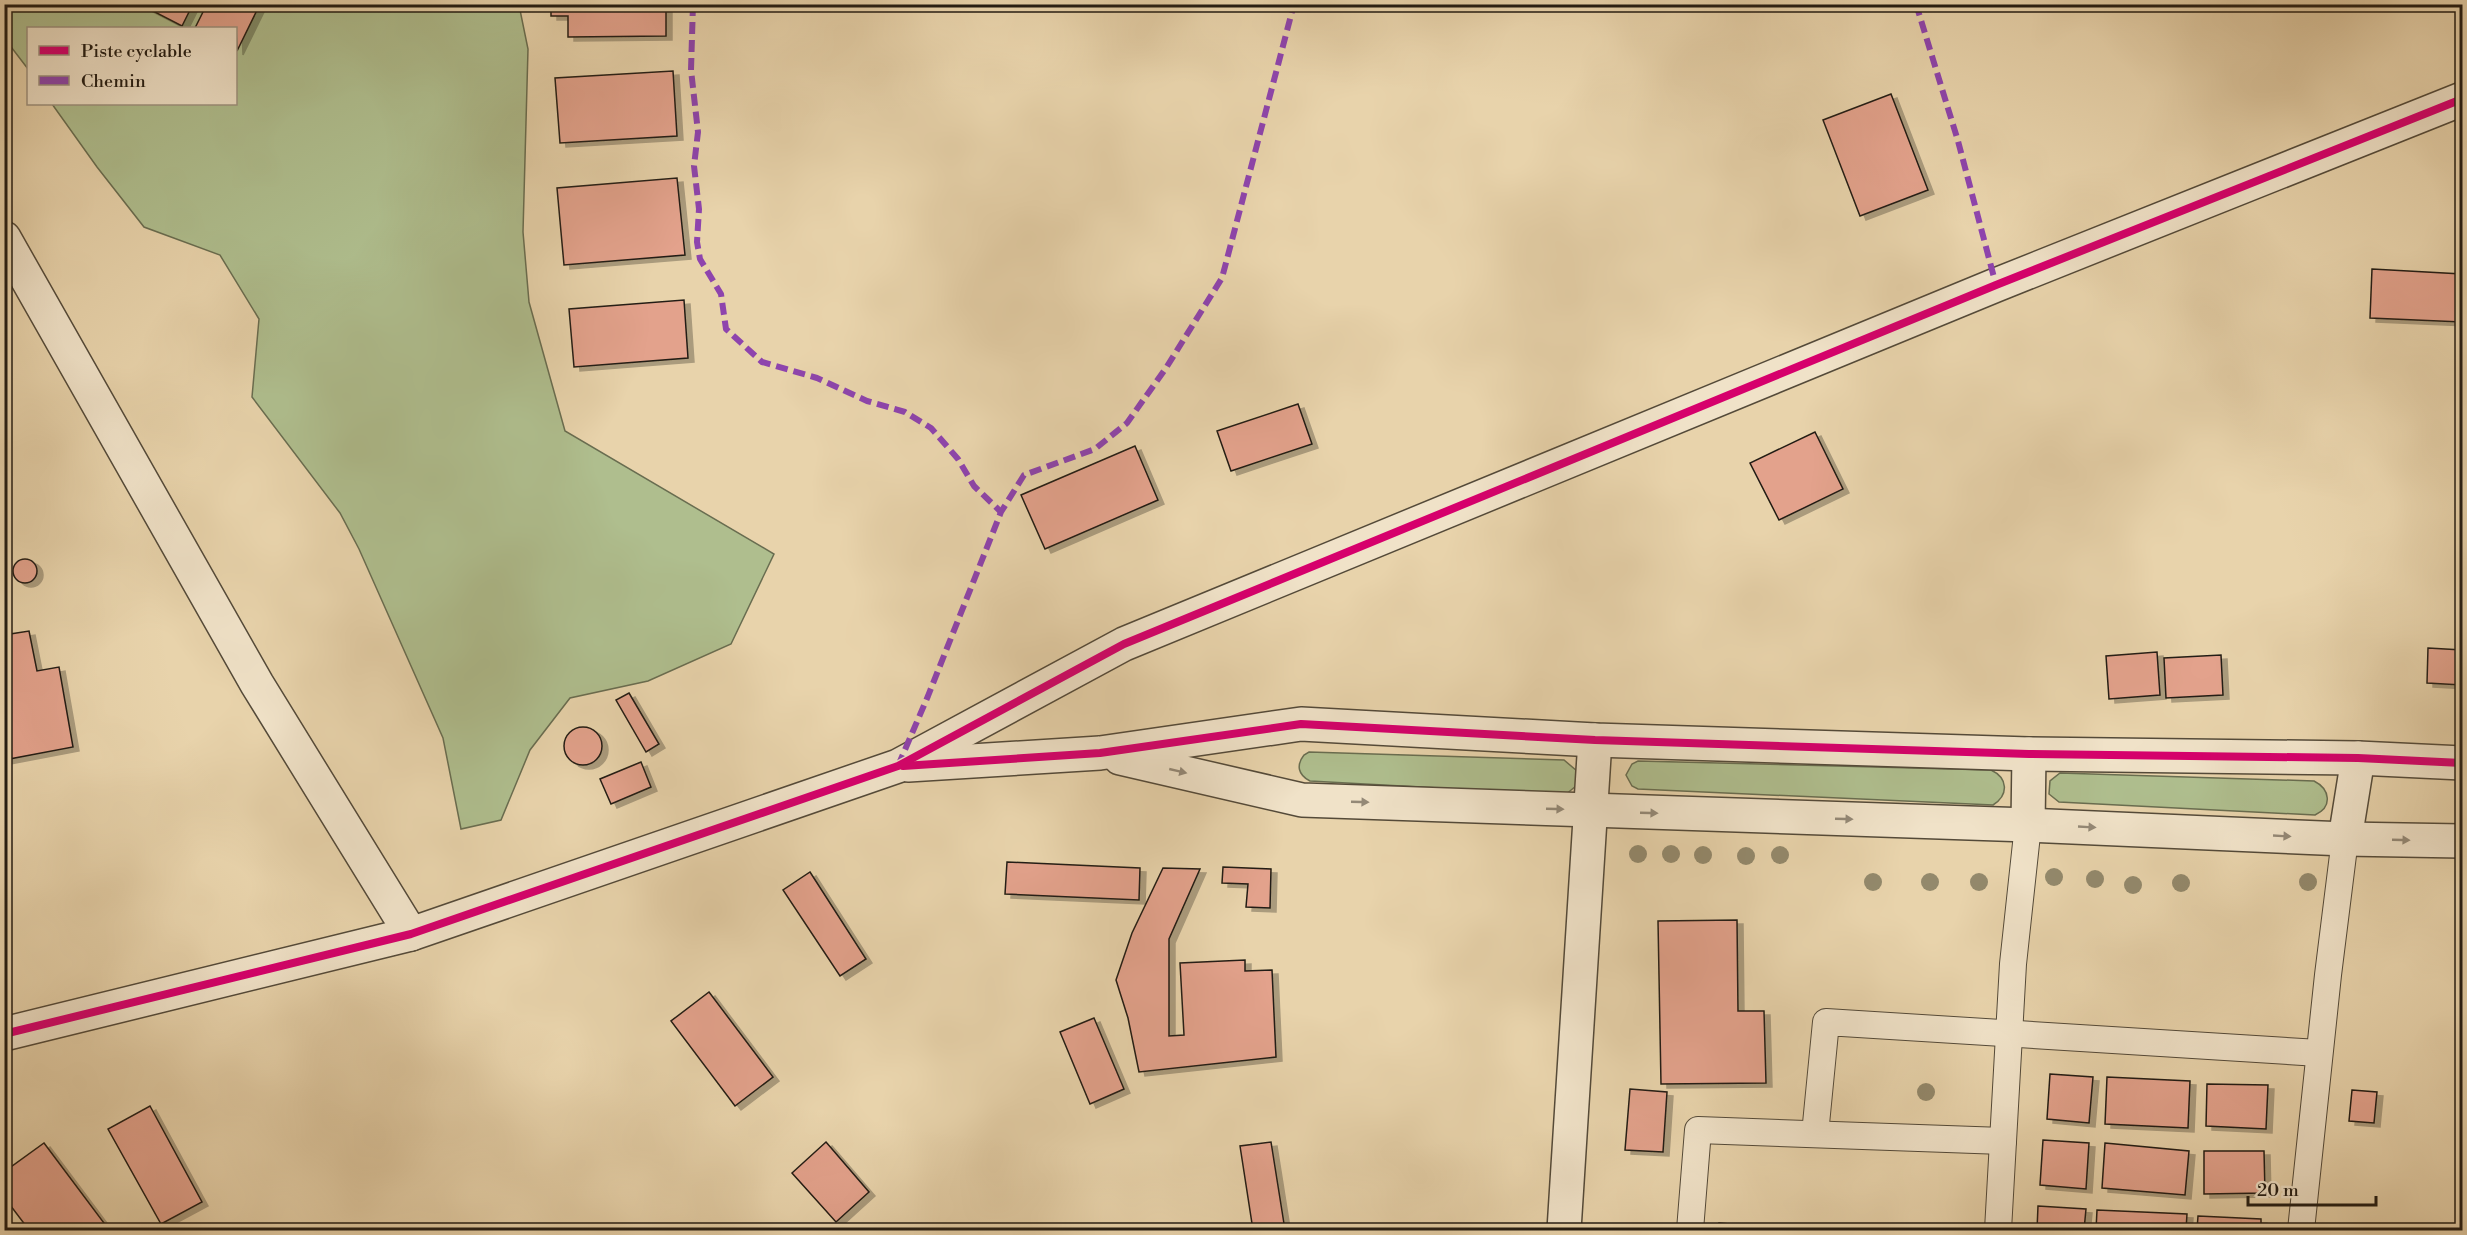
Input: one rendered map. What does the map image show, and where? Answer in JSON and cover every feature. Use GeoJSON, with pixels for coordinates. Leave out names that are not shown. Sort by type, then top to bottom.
{"type":"FeatureCollection","features":[{"type":"Feature","properties":{"kind":"street"},"geometry":{"type":"LineString","coordinates":[[4,1034],[411,934],[897,766],[1124,644],[1996,285],[2463,99]]}},
{"type":"Feature","properties":{"kind":"street"},"geometry":{"type":"LineString","coordinates":[[4,238],[257,684],[411,934]]}},
{"type":"Feature","properties":{"kind":"street"},"geometry":{"type":"LineString","coordinates":[[897,766],[1100,753],[1302,724],[1595,740],[2029,754],[2358,758],[2463,763]]}},
{"type":"Feature","properties":{"kind":"street"},"geometry":{"type":"LineString","coordinates":[[1564,1230],[1595,740]]}},
{"type":"Feature","properties":{"kind":"street"},"geometry":{"type":"LineString","coordinates":[[1100,753],[1302,800],[2028,825],[2345,839],[2463,841]]}},
{"type":"Feature","properties":{"kind":"street"},"geometry":{"type":"LineString","coordinates":[[2028,825],[2029,754]]}},
{"type":"Feature","properties":{"kind":"street"},"geometry":{"type":"LineString","coordinates":[[2345,839],[2358,758]]}},
{"type":"Feature","properties":{"kind":"lane"},"geometry":{"type":"LineString","coordinates":[[1998,1230],[2013,964],[2028,825]]}},
{"type":"Feature","properties":{"kind":"lane"},"geometry":{"type":"LineString","coordinates":[[2301,1230],[2319,1053],[2345,839]]}},
{"type":"Feature","properties":{"kind":"lane"},"geometry":{"type":"LineString","coordinates":[[1815,1134],[1826,1022],[2319,1053]]}},
{"type":"Feature","properties":{"kind":"lane"},"geometry":{"type":"LineString","coordinates":[[1690,1230],[1698,1130],[2003,1141]]}},
{"type":"Feature","properties":{"kind":"green space"},"geometry":{"type":"Polygon","coordinates":[[[5,5],[519,5],[528,49],[523,232],[529,302],[565,431],[774,554],[731,644],[648,681],[570,698],[530,750],[501,820],[461,829],[443,738],[359,549],[340,513],[252,397],[259,319],[220,255],[144,227],[53,105],[237,105],[237,27],[27,27],[27,68],[5,39],[5,5]]]}},
{"type":"Feature","properties":{"kind":"green space"},"geometry":{"type":"Polygon","coordinates":[[[1309,752],[1564,760],[1577,771],[1576,786],[1565,795],[1310,781],[1303,776],[1299,766],[1301,759],[1309,752]]]}},
{"type":"Feature","properties":{"kind":"green space"},"geometry":{"type":"Polygon","coordinates":[[[1638,761],[1991,770],[2001,777],[2004,792],[1993,805],[1638,789],[1632,786],[1626,775],[1632,764],[1638,761]]]}},
{"type":"Feature","properties":{"kind":"green space"},"geometry":{"type":"Polygon","coordinates":[[[2060,773],[2314,781],[2326,793],[2327,803],[2321,812],[2315,815],[2059,802],[2049,794],[2050,781],[2060,773]]]}},
{"type":"Feature","properties":{"kind":"building"},"geometry":{"type":"Polygon","coordinates":[[[146,4],[193,4],[182,26],[145,7],[146,4]]]}},
{"type":"Feature","properties":{"kind":"building"},"geometry":{"type":"Polygon","coordinates":[[[207,4],[260,4],[237,51],[237,27],[196,27],[207,4]]]}},
{"type":"Feature","properties":{"kind":"building"},"geometry":{"type":"Polygon","coordinates":[[[551,4],[666,4],[666,36],[568,37],[568,16],[551,16],[551,4]]]}},
{"type":"Feature","properties":{"kind":"building"},"geometry":{"type":"Polygon","coordinates":[[[673,71],[677,136],[560,143],[555,78],[673,71]]]}},
{"type":"Feature","properties":{"kind":"building"},"geometry":{"type":"Polygon","coordinates":[[[1891,94],[1928,190],[1860,216],[1823,120],[1891,94]]]}},
{"type":"Feature","properties":{"kind":"building"},"geometry":{"type":"Polygon","coordinates":[[[677,178],[685,255],[564,265],[557,188],[677,178]]]}},
{"type":"Feature","properties":{"kind":"building"},"geometry":{"type":"Polygon","coordinates":[[[2372,269],[2462,274],[2462,322],[2370,318],[2372,269]]]}},
{"type":"Feature","properties":{"kind":"building"},"geometry":{"type":"Polygon","coordinates":[[[684,300],[688,358],[574,367],[569,309],[684,300]]]}},
{"type":"Feature","properties":{"kind":"building"},"geometry":{"type":"Polygon","coordinates":[[[1298,404],[1312,444],[1231,471],[1217,431],[1298,404]]]}},
{"type":"Feature","properties":{"kind":"building"},"geometry":{"type":"Polygon","coordinates":[[[1815,432],[1843,489],[1779,520],[1750,463],[1815,432]]]}},
{"type":"Feature","properties":{"kind":"building"},"geometry":{"type":"Polygon","coordinates":[[[1135,446],[1158,500],[1045,549],[1021,495],[1135,446]]]}},
{"type":"Feature","properties":{"kind":"building"},"geometry":{"type":"Polygon","coordinates":[[[25,559],[34,562],[37,571],[34,580],[25,583],[16,580],[13,571],[16,562],[25,559]]]}},
{"type":"Feature","properties":{"kind":"building"},"geometry":{"type":"Polygon","coordinates":[[[29,631],[37,671],[59,667],[73,747],[4,760],[4,635],[29,631]]]}},
{"type":"Feature","properties":{"kind":"building"},"geometry":{"type":"Polygon","coordinates":[[[2428,648],[2462,650],[2462,685],[2427,683],[2428,648]]]}},
{"type":"Feature","properties":{"kind":"building"},"geometry":{"type":"Polygon","coordinates":[[[2157,652],[2160,695],[2109,699],[2106,656],[2157,652]]]}},
{"type":"Feature","properties":{"kind":"building"},"geometry":{"type":"Polygon","coordinates":[[[2221,655],[2223,695],[2166,698],[2164,658],[2221,655]]]}},
{"type":"Feature","properties":{"kind":"building"},"geometry":{"type":"Polygon","coordinates":[[[629,693],[659,744],[646,752],[616,700],[629,693]]]}},
{"type":"Feature","properties":{"kind":"building"},"geometry":{"type":"Polygon","coordinates":[[[583,727],[597,732],[602,746],[597,760],[583,765],[569,760],[564,746],[569,732],[583,727]]]}},
{"type":"Feature","properties":{"kind":"building"},"geometry":{"type":"Polygon","coordinates":[[[641,762],[651,787],[611,804],[600,779],[641,762]]]}},
{"type":"Feature","properties":{"kind":"building"},"geometry":{"type":"Polygon","coordinates":[[[1007,862],[1140,868],[1139,900],[1005,894],[1007,862]]]}},
{"type":"Feature","properties":{"kind":"building"},"geometry":{"type":"Polygon","coordinates":[[[1223,867],[1271,869],[1270,908],[1246,907],[1248,884],[1222,883],[1223,867]]]}},
{"type":"Feature","properties":{"kind":"building"},"geometry":{"type":"Polygon","coordinates":[[[1163,868],[1200,869],[1169,939],[1169,1036],[1184,1035],[1180,963],[1245,960],[1245,971],[1272,970],[1276,1057],[1139,1072],[1128,1018],[1116,980],[1132,933],[1163,868]]]}},
{"type":"Feature","properties":{"kind":"building"},"geometry":{"type":"Polygon","coordinates":[[[810,872],[866,959],[840,976],[783,890],[810,872]]]}},
{"type":"Feature","properties":{"kind":"building"},"geometry":{"type":"Polygon","coordinates":[[[1737,920],[1738,1011],[1764,1011],[1766,1083],[1661,1084],[1658,921],[1737,920]]]}},
{"type":"Feature","properties":{"kind":"building"},"geometry":{"type":"Polygon","coordinates":[[[709,992],[773,1077],[735,1106],[671,1021],[709,992]]]}},
{"type":"Feature","properties":{"kind":"building"},"geometry":{"type":"Polygon","coordinates":[[[1094,1018],[1124,1089],[1090,1104],[1060,1032],[1094,1018]]]}},
{"type":"Feature","properties":{"kind":"building"},"geometry":{"type":"Polygon","coordinates":[[[2050,1074],[2093,1077],[2089,1123],[2047,1119],[2050,1074]]]}},
{"type":"Feature","properties":{"kind":"building"},"geometry":{"type":"Polygon","coordinates":[[[2107,1077],[2190,1081],[2188,1128],[2105,1124],[2107,1077]]]}},
{"type":"Feature","properties":{"kind":"building"},"geometry":{"type":"Polygon","coordinates":[[[2207,1084],[2268,1085],[2266,1129],[2206,1126],[2207,1084]]]}},
{"type":"Feature","properties":{"kind":"building"},"geometry":{"type":"Polygon","coordinates":[[[1630,1089],[1667,1092],[1663,1152],[1625,1150],[1630,1089]]]}},
{"type":"Feature","properties":{"kind":"building"},"geometry":{"type":"Polygon","coordinates":[[[2352,1090],[2377,1092],[2374,1123],[2349,1121],[2352,1090]]]}},
{"type":"Feature","properties":{"kind":"building"},"geometry":{"type":"Polygon","coordinates":[[[150,1106],[202,1202],[161,1224],[108,1129],[150,1106]]]}},
{"type":"Feature","properties":{"kind":"building"},"geometry":{"type":"Polygon","coordinates":[[[2043,1140],[2089,1143],[2086,1189],[2040,1185],[2043,1140]]]}},
{"type":"Feature","properties":{"kind":"building"},"geometry":{"type":"Polygon","coordinates":[[[826,1142],[869,1192],[836,1222],[792,1173],[826,1142]]]}},
{"type":"Feature","properties":{"kind":"building"},"geometry":{"type":"Polygon","coordinates":[[[1271,1142],[1285,1230],[1253,1230],[1240,1146],[1271,1142]]]}},
{"type":"Feature","properties":{"kind":"building"},"geometry":{"type":"Polygon","coordinates":[[[44,1143],[107,1227],[103,1230],[29,1230],[4,1197],[4,1172],[44,1143]]]}},
{"type":"Feature","properties":{"kind":"building"},"geometry":{"type":"Polygon","coordinates":[[[2105,1143],[2189,1151],[2185,1195],[2102,1188],[2105,1143]]]}},
{"type":"Feature","properties":{"kind":"building"},"geometry":{"type":"Polygon","coordinates":[[[2204,1151],[2264,1151],[2265,1193],[2204,1194],[2204,1151]]]}},
{"type":"Feature","properties":{"kind":"building"},"geometry":{"type":"Polygon","coordinates":[[[2038,1206],[2086,1209],[2084,1230],[2037,1230],[2038,1206]]]}},
{"type":"Feature","properties":{"kind":"building"},"geometry":{"type":"Polygon","coordinates":[[[2097,1210],[2187,1214],[2186,1230],[2096,1230],[2097,1210]]]}},
{"type":"Feature","properties":{"kind":"building"},"geometry":{"type":"Polygon","coordinates":[[[2198,1216],[2261,1219],[2261,1230],[2197,1230],[2198,1216]]]}},
{"type":"Feature","properties":{"kind":"building"},"geometry":{"type":"Polygon","coordinates":[[[1719,1223],[1795,1230],[1719,1230],[1719,1223]]]}},
{"type":"Feature","properties":{"kind":"marked path"},"geometry":{"type":"LineString","coordinates":[[693,4],[691,70],[698,132],[694,166],[699,209],[697,242],[700,259],[721,294],[726,329],[762,362],[817,378],[867,401],[905,412],[931,428],[958,459],[974,486],[1001,512]]}},
{"type":"Feature","properties":{"kind":"marked path"},"geometry":{"type":"LineString","coordinates":[[898,766],[1001,512],[1024,475],[1095,449],[1127,423],[1166,368],[1222,278],[1294,4]]}},
{"type":"Feature","properties":{"kind":"marked path"},"geometry":{"type":"LineString","coordinates":[[1916,4],[1958,141],[1996,285]]}},
{"type":"Feature","properties":{"kind":"cycle path"},"geometry":{"type":"LineString","coordinates":[[4,1034],[411,934],[898,766],[1124,644],[1996,285],[2462,99]]}},
{"type":"Feature","properties":{"kind":"cycle path"},"geometry":{"type":"LineString","coordinates":[[903,766],[1100,753],[1301,724],[1595,740],[2029,754],[2358,758],[2462,763]]}}]}
